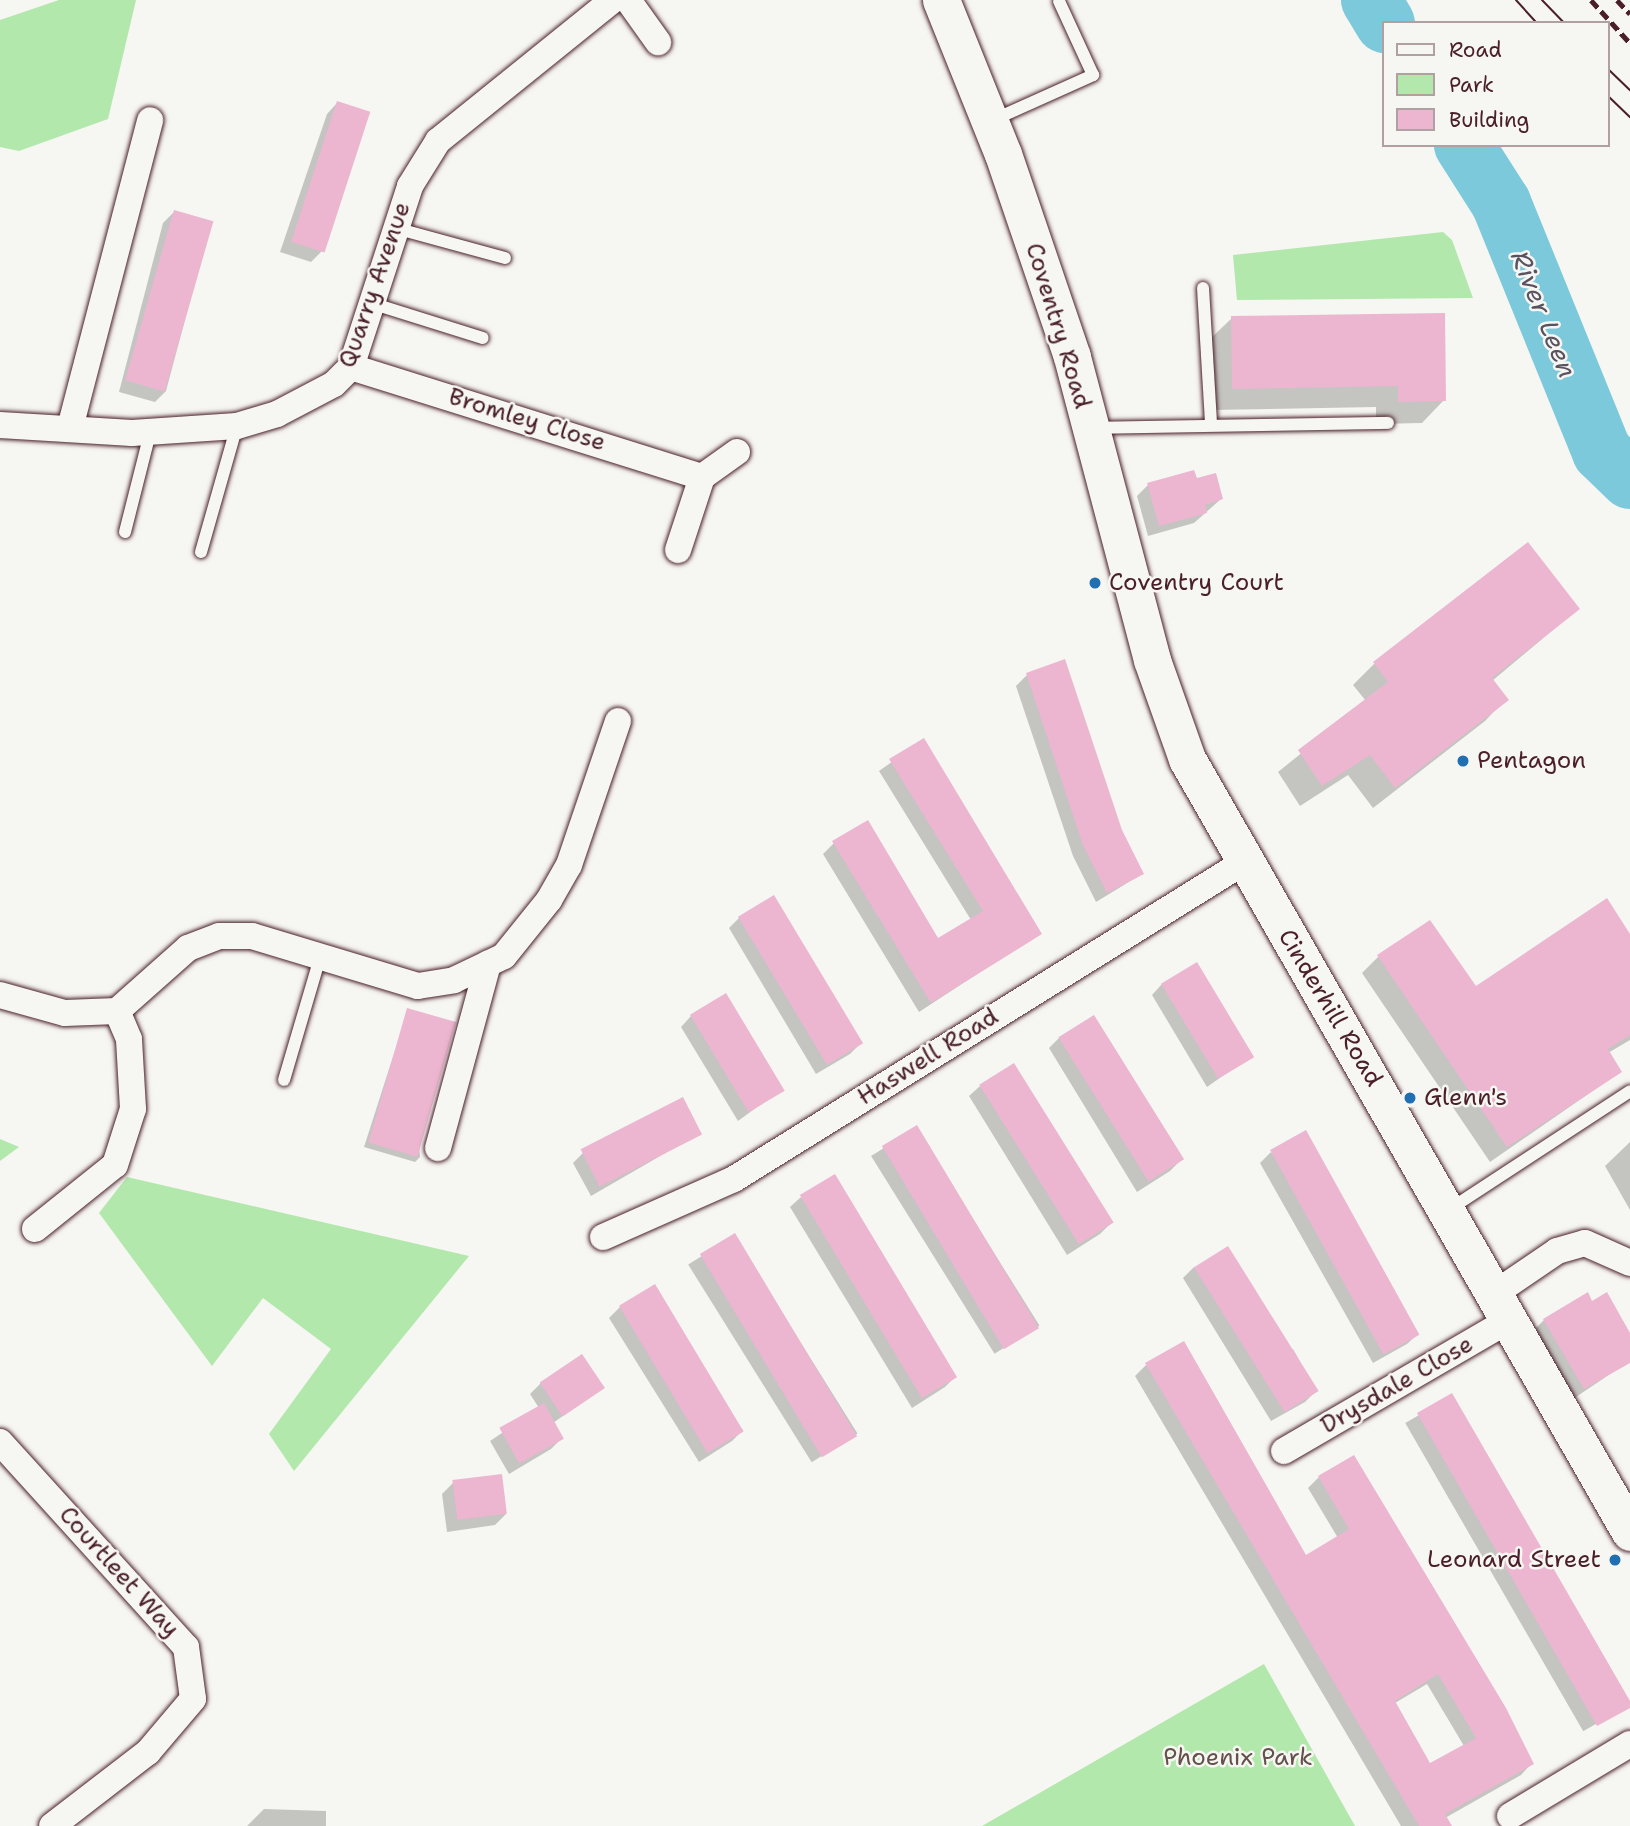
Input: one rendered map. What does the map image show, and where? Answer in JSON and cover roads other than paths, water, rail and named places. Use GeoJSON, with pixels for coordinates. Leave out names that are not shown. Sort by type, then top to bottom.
{"type":"FeatureCollection","features":[{"type":"Feature","properties":{"kind":"street","name":"Quarry Avenue"},"geometry":{"type":"LineString","coordinates":[[0,425],[150,433],[237,426],[308,400],[351,367],[410,186],[438,141],[613,0]]}},
{"type":"Feature","properties":{"kind":"street"},"geometry":{"type":"LineString","coordinates":[[628,0],[658,42]]}},
{"type":"Feature","properties":{"kind":"street","name":"Coventry Road"},"geometry":{"type":"LineString","coordinates":[[942,0],[990,122],[1072,356],[1152,660]]}},
{"type":"Feature","properties":{"kind":"street"},"geometry":{"type":"LineString","coordinates":[[70,428],[150,120]]}},
{"type":"Feature","properties":{"kind":"street","name":"Bromley Close"},"geometry":{"type":"LineString","coordinates":[[351,367],[702,477]]}},
{"type":"Feature","properties":{"kind":"street"},"geometry":{"type":"LineString","coordinates":[[678,550],[702,477],[737,452]]}},
{"type":"Feature","properties":{"kind":"street","name":"Cinderhill Road"},"geometry":{"type":"LineString","coordinates":[[1152,660],[1187,759],[1244,862],[1450,1209],[1502,1307],[1630,1532]]}},
{"type":"Feature","properties":{"kind":"street"},"geometry":{"type":"LineString","coordinates":[[0,995],[65,1013],[117,1011],[188,948],[219,936],[252,936],[418,986],[454,980],[488,964],[522,940],[569,865],[618,721]]}},
{"type":"Feature","properties":{"kind":"street","name":"Haswell Road"},"geometry":{"type":"LineString","coordinates":[[603,1237],[734,1179],[1244,862]]}},
{"type":"Feature","properties":{"kind":"street"},"geometry":{"type":"LineString","coordinates":[[438,1148],[488,964]]}},
{"type":"Feature","properties":{"kind":"street"},"geometry":{"type":"LineString","coordinates":[[35,1229],[115,1165],[133,1109],[129,1039],[117,1011]]}},
{"type":"Feature","properties":{"kind":"street","name":"Drysdale Close"},"geometry":{"type":"LineString","coordinates":[[1284,1451],[1502,1307],[1557,1251],[1586,1243],[1630,1263]]}},
{"type":"Feature","properties":{"kind":"street","name":"Courtleet Way"},"geometry":{"type":"LineString","coordinates":[[0,1441],[186,1647],[190,1673],[193,1699],[148,1752],[52,1826]]}},
{"type":"Feature","properties":{"kind":"street"},"geometry":{"type":"LineString","coordinates":[[1510,1816],[1630,1744]]}},
{"type":"Feature","properties":{"kind":"lane"},"geometry":{"type":"LineString","coordinates":[[990,122],[1093,75],[1059,1]]}},
{"type":"Feature","properties":{"kind":"lane"},"geometry":{"type":"LineString","coordinates":[[395,228],[505,258]]}},
{"type":"Feature","properties":{"kind":"lane"},"geometry":{"type":"LineString","coordinates":[[1203,288],[1211,424]]}},
{"type":"Feature","properties":{"kind":"lane"},"geometry":{"type":"LineString","coordinates":[[371,303],[483,338]]}},
{"type":"Feature","properties":{"kind":"lane"},"geometry":{"type":"LineString","coordinates":[[1089,428],[1211,424],[1388,424]]}},
{"type":"Feature","properties":{"kind":"lane"},"geometry":{"type":"LineString","coordinates":[[201,552],[237,426]]}},
{"type":"Feature","properties":{"kind":"lane"},"geometry":{"type":"LineString","coordinates":[[125,532],[150,433]]}},
{"type":"Feature","properties":{"kind":"lane"},"geometry":{"type":"LineString","coordinates":[[284,1080],[320,958]]}},
{"type":"Feature","properties":{"kind":"lane"},"geometry":{"type":"LineString","coordinates":[[1450,1209],[1630,1091]]}},
{"type":"Feature","properties":{"kind":"waterway","name":"River Leen"},"geometry":{"type":"LineString","coordinates":[[1371,0],[1384,21]]}},
{"type":"Feature","properties":{"kind":"waterway","name":"River Leen"},"geometry":{"type":"LineString","coordinates":[[1465,147],[1501,203],[1602,452],[1630,479]]}},
{"type":"Feature","properties":{"kind":"tram line"},"geometry":{"type":"LineString","coordinates":[[1516,0],[1535,21]]}},
{"type":"Feature","properties":{"kind":"tram line"},"geometry":{"type":"LineString","coordinates":[[1542,0],[1562,21]]}},
{"type":"Feature","properties":{"kind":"tram line"},"geometry":{"type":"LineString","coordinates":[[1609,70],[1630,90]]}},
{"type":"Feature","properties":{"kind":"tram line"},"geometry":{"type":"LineString","coordinates":[[1609,97],[1630,117]]}},
{"type":"Feature","properties":{"kind":"railway"},"geometry":{"type":"LineString","coordinates":[[1591,0],[1630,43]]}},
{"type":"Feature","properties":{"kind":"railway"},"geometry":{"type":"LineString","coordinates":[[1617,0],[1630,14]]}},
{"type":"Feature","properties":{"kind":"place","name":"Coventry Court"},"geometry":{"type":"Point","coordinates":[1095,583]}},
{"type":"Feature","properties":{"kind":"place","name":"Pentagon"},"geometry":{"type":"Point","coordinates":[1463,761]}},
{"type":"Feature","properties":{"kind":"place","name":"Glenn's"},"geometry":{"type":"Point","coordinates":[1410,1098]}},
{"type":"Feature","properties":{"kind":"place","name":"Leonard Street"},"geometry":{"type":"Point","coordinates":[1615,1560]}},
{"type":"Feature","properties":{"kind":"park label","name":"Phoenix Park"},"geometry":{"type":"Point","coordinates":[1238,1758]}}]}
